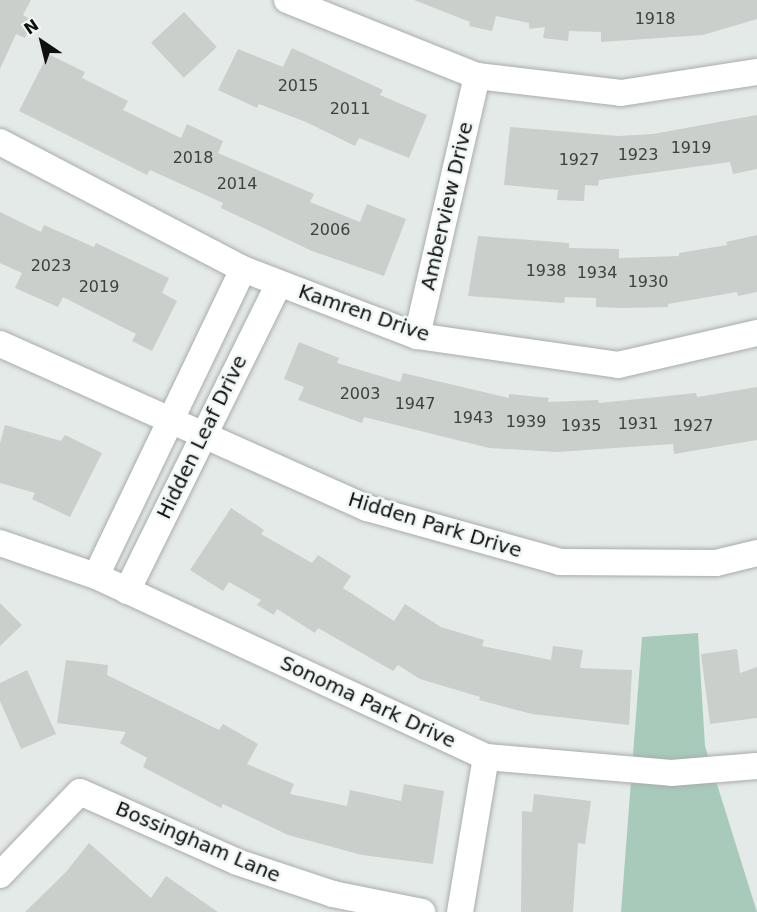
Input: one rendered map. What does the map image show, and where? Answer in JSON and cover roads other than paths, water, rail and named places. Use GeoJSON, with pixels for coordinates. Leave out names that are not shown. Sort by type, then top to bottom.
{"type":"FeatureCollection","features":[{"type":"Feature","properties":{"kind":"street"},"geometry":{"type":"LineString","coordinates":[[287,0],[477,76],[621,93],[757,72]]}},
{"type":"Feature","properties":{"kind":"street","name":"Amberview Drive"},"geometry":{"type":"LineString","coordinates":[[417,336],[477,76]]}},
{"type":"Feature","properties":{"kind":"street","name":"Kamren Drive"},"geometry":{"type":"LineString","coordinates":[[0,142],[243,269],[417,336],[618,365],[757,333]]}},
{"type":"Feature","properties":{"kind":"street","name":"Hidden Leaf Drive"},"geometry":{"type":"LineString","coordinates":[[96,576],[168,421],[243,269]]}},
{"type":"Feature","properties":{"kind":"street","name":"Hidden Leaf Drive"},"geometry":{"type":"LineString","coordinates":[[127,591],[279,283]]}},
{"type":"Feature","properties":{"kind":"street","name":"Hidden Park Drive"},"geometry":{"type":"LineString","coordinates":[[0,344],[367,508],[560,562],[716,563],[757,553]]}},
{"type":"Feature","properties":{"kind":"street","name":"Sonoma Park Drive"},"geometry":{"type":"LineString","coordinates":[[0,543],[96,576],[486,757],[671,773],[757,766]]}},
{"type":"Feature","properties":{"kind":"street"},"geometry":{"type":"LineString","coordinates":[[460,912],[486,757]]}},
{"type":"Feature","properties":{"kind":"street","name":"Bossingham Lane"},"geometry":{"type":"LineString","coordinates":[[0,875],[80,792],[237,862],[333,894],[422,912]]}}]}
